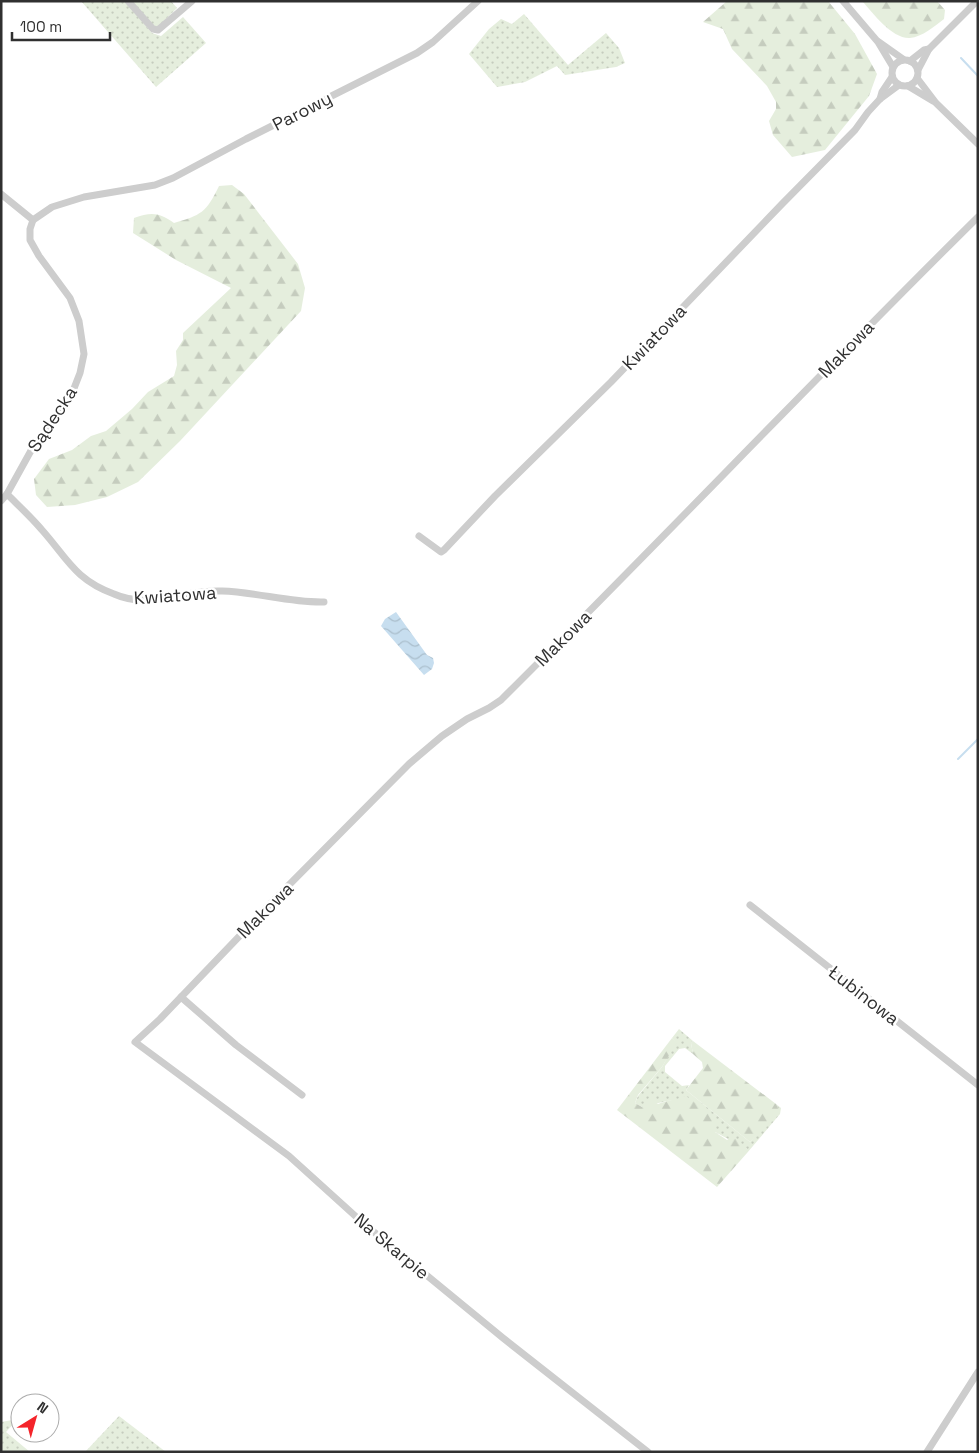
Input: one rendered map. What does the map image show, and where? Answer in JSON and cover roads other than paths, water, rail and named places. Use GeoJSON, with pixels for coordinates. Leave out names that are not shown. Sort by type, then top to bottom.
{"type":"FeatureCollection","features":[{"type":"Feature","properties":{"kind":"street"},"geometry":{"type":"LineString","coordinates":[[128,1],[153,29],[158,30],[192,1]]}},
{"type":"Feature","properties":{"kind":"street","name":"Parowy"},"geometry":{"type":"LineString","coordinates":[[34,220],[52,207],[94,195],[155,185],[173,178],[271,126],[417,53],[433,42],[478,1]]}},
{"type":"Feature","properties":{"kind":"street"},"geometry":{"type":"LineString","coordinates":[[843,1],[878,42],[893,67],[892,78],[899,85],[908,86],[936,102]]}},
{"type":"Feature","properties":{"kind":"street"},"geometry":{"type":"LineString","coordinates":[[908,86],[915,82],[929,49],[977,1]]}},
{"type":"Feature","properties":{"kind":"street"},"geometry":{"type":"LineString","coordinates":[[878,42],[914,63],[918,74],[936,102],[978,144]]}},
{"type":"Feature","properties":{"kind":"street"},"geometry":{"type":"LineString","coordinates":[[893,67],[896,63],[929,49]]}},
{"type":"Feature","properties":{"kind":"street","name":"Kwiatowa"},"geometry":{"type":"LineString","coordinates":[[880,99],[882,92],[892,78]]}},
{"type":"Feature","properties":{"kind":"street","name":"Kwiatowa"},"geometry":{"type":"LineString","coordinates":[[419,536],[441,552],[444,550],[495,496],[611,382],[856,130],[868,112],[880,99],[899,85]]}},
{"type":"Feature","properties":{"kind":"street"},"geometry":{"type":"LineString","coordinates":[[1,194],[34,220]]}},
{"type":"Feature","properties":{"kind":"street","name":"Makowa"},"geometry":{"type":"LineString","coordinates":[[135,1042],[409,764],[442,736],[501,700],[978,217]]}},
{"type":"Feature","properties":{"kind":"street","name":"Sądecka"},"geometry":{"type":"LineString","coordinates":[[1,502],[34,447],[71,396],[80,373],[84,354],[79,321],[70,298],[39,256],[30,240],[30,229],[34,220]]}},
{"type":"Feature","properties":{"kind":"street","name":"Kwiatowa"},"geometry":{"type":"LineString","coordinates":[[7,494],[42,530],[77,573],[92,585],[125,598],[143,600],[204,591],[223,591],[271,596],[284,600],[324,602]]}},
{"type":"Feature","properties":{"kind":"street","name":"Łubinowa"},"geometry":{"type":"LineString","coordinates":[[750,905],[978,1085]]}},
{"type":"Feature","properties":{"kind":"street"},"geometry":{"type":"LineString","coordinates":[[181,997],[236,1045],[302,1095]]}},
{"type":"Feature","properties":{"kind":"street","name":"Na Skarpie"},"geometry":{"type":"LineString","coordinates":[[135,1042],[289,1156],[363,1223],[503,1338],[648,1452]]}},
{"type":"Feature","properties":{"kind":"street"},"geometry":{"type":"LineString","coordinates":[[927,1452],[978,1372]]}},
{"type":"Feature","properties":{"kind":"water"},"geometry":{"type":"Polygon","coordinates":[[[396,612],[427,655],[433,658],[432,669],[424,675],[381,626],[385,619],[396,612]]]}},
{"type":"Feature","properties":{"kind":"waterway"},"geometry":{"type":"LineString","coordinates":[[961,58],[978,76]]}},
{"type":"Feature","properties":{"kind":"waterway"},"geometry":{"type":"LineString","coordinates":[[958,759],[978,739]]}}]}
